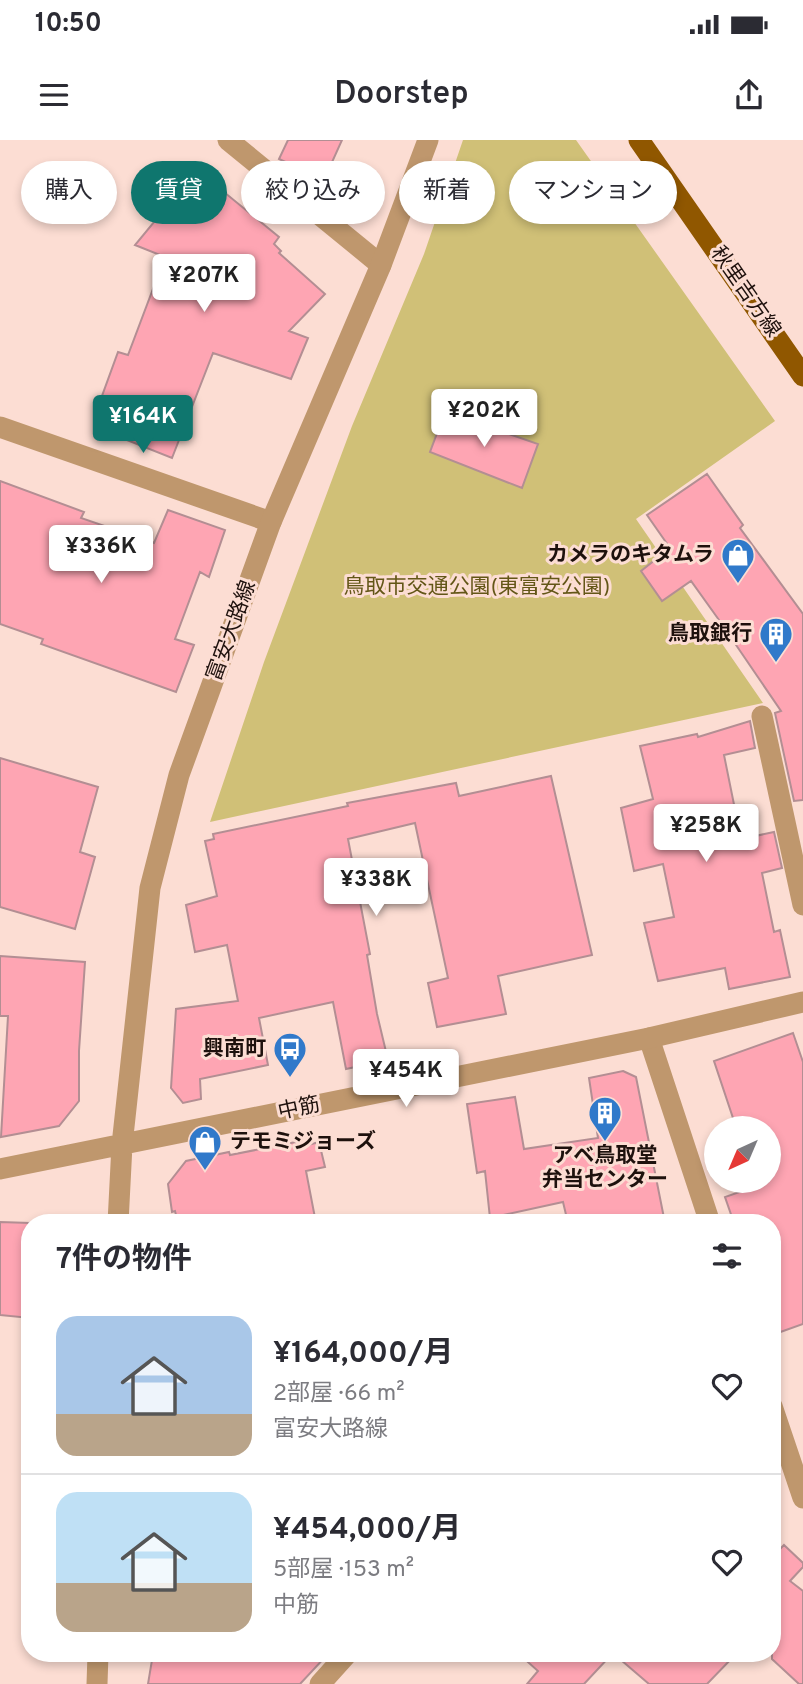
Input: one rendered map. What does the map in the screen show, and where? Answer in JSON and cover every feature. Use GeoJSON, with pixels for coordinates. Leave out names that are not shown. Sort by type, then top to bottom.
{"type":"FeatureCollection","features":[{"type":"Feature","properties":{"kind":"main road","name":"秋里吉方線"},"geometry":{"type":"LineString","coordinates":[[639,140],[803,376]]}},
{"type":"Feature","properties":{"kind":"street"},"geometry":{"type":"LineString","coordinates":[[228,140],[382,265]]}},
{"type":"Feature","properties":{"kind":"street","name":"富安大路線"},"geometry":{"type":"LineString","coordinates":[[118,1214],[122,1145],[150,888],[179,775],[271,522],[382,265],[428,140]]}},
{"type":"Feature","properties":{"kind":"street"},"geometry":{"type":"LineString","coordinates":[[0,427],[271,522]]}},
{"type":"Feature","properties":{"kind":"street"},"geometry":{"type":"LineString","coordinates":[[762,716],[803,905]]}},
{"type":"Feature","properties":{"kind":"street","name":"中筋"},"geometry":{"type":"LineString","coordinates":[[0,1169],[649,1038],[803,1002]]}},
{"type":"Feature","properties":{"kind":"street"},"geometry":{"type":"LineString","coordinates":[[649,1038],[707,1214]]}},
{"type":"Feature","properties":{"kind":"street"},"geometry":{"type":"LineString","coordinates":[[781,1433],[803,1498]]}},
{"type":"Feature","properties":{"kind":"street"},"geometry":{"type":"LineString","coordinates":[[97,1684],[98,1662]]}},
{"type":"Feature","properties":{"kind":"street"},"geometry":{"type":"LineString","coordinates":[[320,1684],[340,1662]]}},
{"type":"Feature","properties":{"kind":"green space","name":"鳥取市交通公園(東富安公園)"},"geometry":{"type":"Polygon","coordinates":[[[463,140],[576,140],[591,161],[509,161],[509,224],[635,224],[775,421],[636,519],[763,703],[210,822],[264,662],[352,426],[434,224],[495,224],[495,161],[456,161],[463,140]]]}},
{"type":"Feature","properties":{"kind":"building"},"geometry":{"type":"Polygon","coordinates":[[[288,140],[342,140],[333,161],[279,159],[288,140]]]}},
{"type":"Feature","properties":{"kind":"building"},"geometry":{"type":"Polygon","coordinates":[[[227,195],[241,206],[241,224],[263,224],[279,237],[274,244],[281,251],[279,253],[325,294],[289,331],[308,338],[291,379],[213,353],[172,458],[99,429],[107,410],[98,407],[118,352],[128,355],[165,257],[135,245],[152,224],[227,224],[227,195]]]}},
{"type":"Feature","properties":{"kind":"building"},"geometry":{"type":"Polygon","coordinates":[[[445,412],[538,444],[522,488],[430,452],[445,412]]]}},
{"type":"Feature","properties":{"kind":"building"},"geometry":{"type":"Polygon","coordinates":[[[707,474],[743,525],[740,528],[803,614],[803,800],[794,801],[775,713],[781,711],[719,620],[691,581],[662,601],[641,571],[670,548],[647,515],[707,474]]]}},
{"type":"Feature","properties":{"kind":"building"},"geometry":{"type":"Polygon","coordinates":[[[0,481],[84,512],[81,518],[154,543],[168,510],[225,530],[209,577],[200,572],[175,639],[194,645],[176,692],[41,644],[43,639],[0,624],[0,481]]]}},
{"type":"Feature","properties":{"kind":"building"},"geometry":{"type":"Polygon","coordinates":[[[750,721],[755,748],[724,755],[741,839],[774,832],[782,868],[762,873],[774,932],[780,930],[790,977],[729,989],[725,968],[658,981],[644,923],[674,917],[663,864],[634,871],[621,808],[653,799],[640,746],[697,734],[698,737],[750,721]]]}},
{"type":"Feature","properties":{"kind":"building"},"geometry":{"type":"Polygon","coordinates":[[[0,758],[98,787],[80,852],[95,857],[75,929],[0,907],[0,758]]]}},
{"type":"Feature","properties":{"kind":"building"},"geometry":{"type":"Polygon","coordinates":[[[551,776],[592,955],[498,976],[506,1014],[437,1027],[428,983],[448,978],[415,823],[348,839],[370,954],[367,955],[377,1014],[388,1060],[346,1069],[333,1002],[259,1018],[268,1065],[200,1079],[201,1099],[183,1103],[171,1088],[176,1009],[238,1001],[227,945],[195,952],[186,905],[217,896],[205,841],[214,839],[213,834],[348,806],[347,803],[456,783],[459,796],[551,776]]]}},
{"type":"Feature","properties":{"kind":"building"},"geometry":{"type":"Polygon","coordinates":[[[0,956],[85,962],[79,1051],[79,1101],[59,1126],[1,1137],[8,1016],[0,1016],[0,956]]]}},
{"type":"Feature","properties":{"kind":"building"},"geometry":{"type":"Polygon","coordinates":[[[793,1033],[803,1062],[803,1324],[781,1332],[781,1214],[731,1214],[725,1197],[734,1194],[781,1193],[781,1116],[732,1116],[714,1061],[793,1033]]]}},
{"type":"Feature","properties":{"kind":"building","name":"アベ鳥取堂 弁当センター"},"geometry":{"type":"Polygon","coordinates":[[[623,1071],[636,1077],[663,1214],[566,1214],[563,1202],[508,1214],[490,1214],[485,1171],[477,1173],[467,1104],[515,1097],[524,1149],[598,1138],[589,1078],[623,1071]]]}},
{"type":"Feature","properties":{"kind":"building"},"geometry":{"type":"Polygon","coordinates":[[[296,1142],[297,1148],[319,1142],[325,1167],[306,1171],[314,1214],[172,1212],[168,1184],[186,1161],[229,1152],[230,1155],[296,1142]]]}},
{"type":"Feature","properties":{"kind":"building"},"geometry":{"type":"Polygon","coordinates":[[[0,1222],[21,1223],[21,1317],[0,1315],[0,1222]]]}},
{"type":"Feature","properties":{"kind":"building"},"geometry":{"type":"Polygon","coordinates":[[[784,1545],[803,1563],[803,1567],[790,1581],[803,1591],[803,1684],[799,1684],[775,1662],[781,1662],[781,1548],[784,1545]]]}},
{"type":"Feature","properties":{"kind":"building"},"geometry":{"type":"Polygon","coordinates":[[[152,1662],[321,1662],[300,1684],[148,1684],[152,1662]]]}},
{"type":"Feature","properties":{"kind":"building"},"geometry":{"type":"Polygon","coordinates":[[[528,1662],[605,1662],[584,1684],[527,1684],[538,1671],[528,1662]]]}},
{"type":"Feature","properties":{"kind":"building"},"geometry":{"type":"Polygon","coordinates":[[[623,1662],[728,1662],[707,1684],[649,1684],[623,1662]]]}},
{"type":"Feature","properties":{"kind":"place","name":"カメラのキタムラ"},"geometry":{"type":"Point","coordinates":[738,585]}},
{"type":"Feature","properties":{"kind":"place","name":"鳥取銀行"},"geometry":{"type":"Point","coordinates":[776,664]}},
{"type":"Feature","properties":{"kind":"place","name":"興南町"},"geometry":{"type":"Point","coordinates":[290,1079]}},
{"type":"Feature","properties":{"kind":"place","name":"アベ鳥取堂 弁当センター"},"geometry":{"type":"Point","coordinates":[605,1143]}},
{"type":"Feature","properties":{"kind":"place","name":"テモミジョーズ"},"geometry":{"type":"Point","coordinates":[205,1172]}}]}
